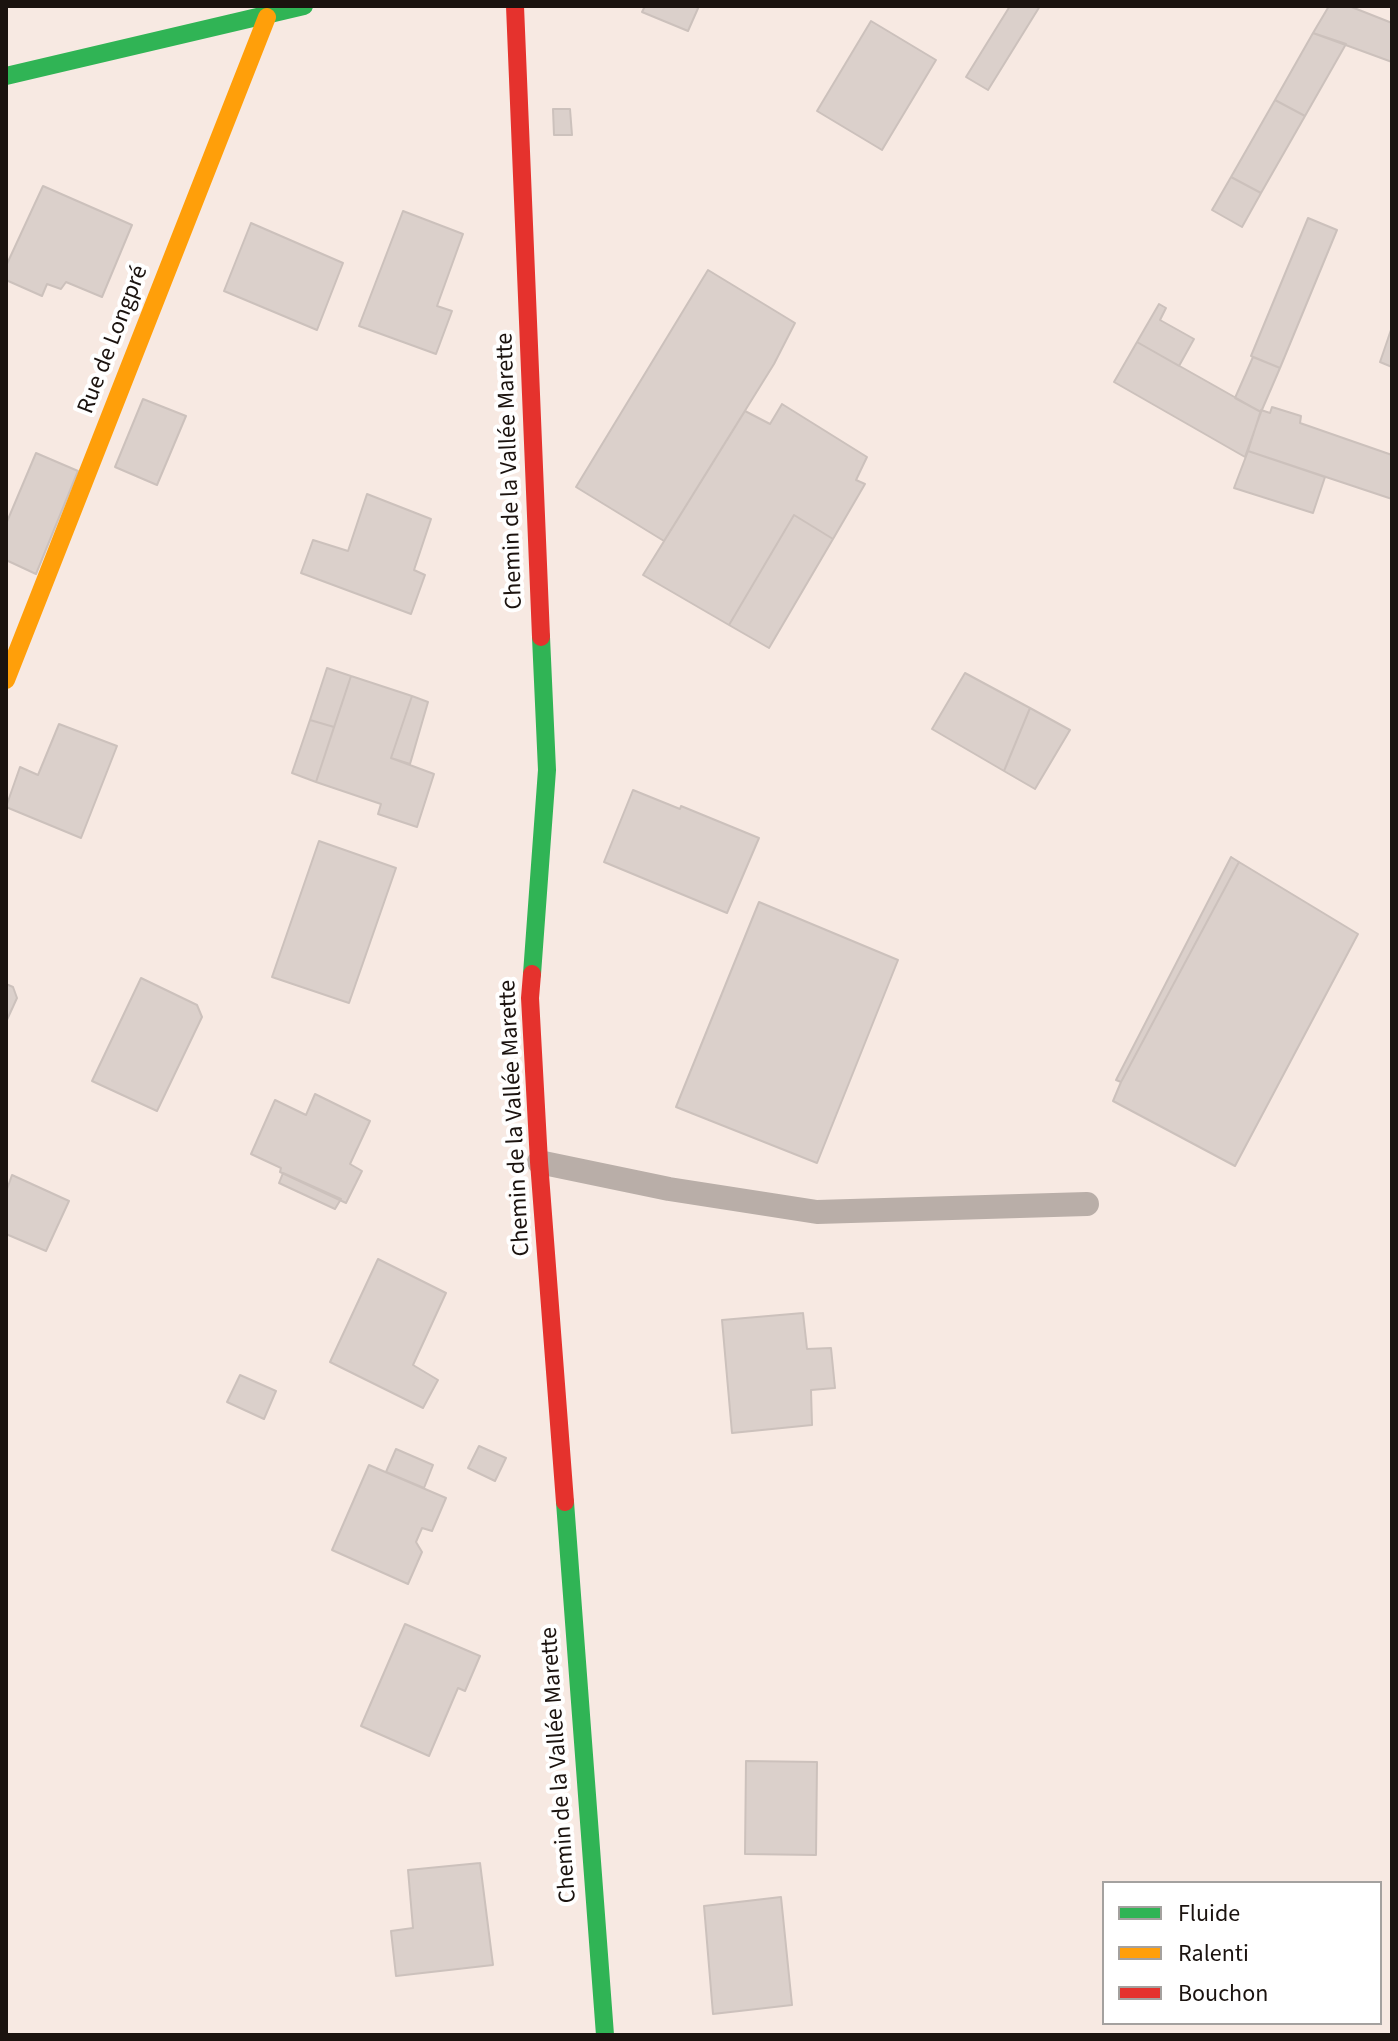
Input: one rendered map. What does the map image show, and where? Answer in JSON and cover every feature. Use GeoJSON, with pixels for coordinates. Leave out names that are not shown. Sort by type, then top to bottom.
{"type":"FeatureCollection","features":[{"type":"Feature","properties":{"kind":"street"},"geometry":{"type":"LineString","coordinates":[[6,76],[304,6]]}},
{"type":"Feature","properties":{"kind":"street","name":"Chemin de la Vallée Marette"},"geometry":{"type":"LineString","coordinates":[[515,6],[547,770],[530,998],[539,1162],[605,2035]]}},
{"type":"Feature","properties":{"kind":"street","name":"Rue de Longpré"},"geometry":{"type":"LineString","coordinates":[[6,680],[267,17]]}},
{"type":"Feature","properties":{"kind":"lane"},"geometry":{"type":"LineString","coordinates":[[539,1162],[669,1189],[817,1212],[1087,1204]]}},
{"type":"Feature","properties":{"kind":"building"},"geometry":{"type":"Polygon","coordinates":[[[645,6],[699,6],[688,31],[642,12],[645,6]]]}},
{"type":"Feature","properties":{"kind":"building"},"geometry":{"type":"Polygon","coordinates":[[[1010,6],[1040,6],[988,90],[966,77],[1010,6]]]}},
{"type":"Feature","properties":{"kind":"building"},"geometry":{"type":"Polygon","coordinates":[[[1329,6],[1349,6],[1392,23],[1392,62],[1313,33],[1329,6]]]}},
{"type":"Feature","properties":{"kind":"building"},"geometry":{"type":"Polygon","coordinates":[[[871,21],[936,60],[882,150],[817,111],[871,21]]]}},
{"type":"Feature","properties":{"kind":"building"},"geometry":{"type":"Polygon","coordinates":[[[1313,33],[1346,44],[1305,116],[1275,100],[1313,33]]]}},
{"type":"Feature","properties":{"kind":"building"},"geometry":{"type":"Polygon","coordinates":[[[1275,100],[1305,116],[1261,193],[1231,177],[1275,100]]]}},
{"type":"Feature","properties":{"kind":"building"},"geometry":{"type":"Polygon","coordinates":[[[553,109],[570,109],[572,135],[554,135],[553,109]]]}},
{"type":"Feature","properties":{"kind":"building"},"geometry":{"type":"Polygon","coordinates":[[[1231,177],[1261,193],[1242,227],[1212,210],[1231,177]]]}},
{"type":"Feature","properties":{"kind":"building"},"geometry":{"type":"Polygon","coordinates":[[[43,186],[132,225],[102,297],[66,282],[61,289],[47,284],[42,296],[6,280],[6,266],[43,186]]]}},
{"type":"Feature","properties":{"kind":"building"},"geometry":{"type":"Polygon","coordinates":[[[403,211],[463,234],[437,306],[452,311],[436,354],[359,326],[403,211]]]}},
{"type":"Feature","properties":{"kind":"building"},"geometry":{"type":"Polygon","coordinates":[[[1308,218],[1337,230],[1280,368],[1251,356],[1308,218]]]}},
{"type":"Feature","properties":{"kind":"building"},"geometry":{"type":"Polygon","coordinates":[[[251,223],[343,263],[317,330],[224,291],[251,223]]]}},
{"type":"Feature","properties":{"kind":"building"},"geometry":{"type":"Polygon","coordinates":[[[708,270],[795,323],[774,364],[664,541],[576,487],[708,270]]]}},
{"type":"Feature","properties":{"kind":"building"},"geometry":{"type":"Polygon","coordinates":[[[1159,304],[1166,308],[1160,320],[1194,339],[1179,366],[1137,342],[1159,304]]]}},
{"type":"Feature","properties":{"kind":"building"},"geometry":{"type":"Polygon","coordinates":[[[1392,327],[1392,367],[1380,362],[1392,327]]]}},
{"type":"Feature","properties":{"kind":"building"},"geometry":{"type":"Polygon","coordinates":[[[1137,342],[1261,412],[1245,457],[1114,382],[1137,342]]]}},
{"type":"Feature","properties":{"kind":"building"},"geometry":{"type":"Polygon","coordinates":[[[1253,357],[1280,368],[1261,412],[1235,398],[1253,357]]]}},
{"type":"Feature","properties":{"kind":"building"},"geometry":{"type":"Polygon","coordinates":[[[143,399],[186,416],[157,485],[115,467],[143,399]]]}},
{"type":"Feature","properties":{"kind":"building"},"geometry":{"type":"Polygon","coordinates":[[[782,404],[867,457],[856,480],[865,484],[833,539],[794,515],[729,625],[643,575],[745,411],[770,424],[782,404]]]}},
{"type":"Feature","properties":{"kind":"building"},"geometry":{"type":"Polygon","coordinates":[[[1272,407],[1301,416],[1300,423],[1392,455],[1392,499],[1248,451],[1261,410],[1270,413],[1272,407]]]}},
{"type":"Feature","properties":{"kind":"building"},"geometry":{"type":"Polygon","coordinates":[[[1248,451],[1325,477],[1313,513],[1234,488],[1248,451]]]}},
{"type":"Feature","properties":{"kind":"building"},"geometry":{"type":"Polygon","coordinates":[[[36,453],[78,471],[36,574],[6,560],[6,524],[36,453]]]}},
{"type":"Feature","properties":{"kind":"building"},"geometry":{"type":"Polygon","coordinates":[[[367,494],[431,519],[414,570],[425,575],[411,614],[301,573],[313,540],[348,551],[367,494]]]}},
{"type":"Feature","properties":{"kind":"building"},"geometry":{"type":"Polygon","coordinates":[[[794,515],[833,539],[769,648],[729,625],[794,515]]]}},
{"type":"Feature","properties":{"kind":"building"},"geometry":{"type":"Polygon","coordinates":[[[327,668],[351,676],[334,727],[310,720],[327,668]]]}},
{"type":"Feature","properties":{"kind":"building"},"geometry":{"type":"Polygon","coordinates":[[[965,673],[1030,708],[1004,771],[932,729],[965,673]]]}},
{"type":"Feature","properties":{"kind":"building"},"geometry":{"type":"Polygon","coordinates":[[[351,676],[412,696],[391,758],[434,774],[417,827],[378,814],[381,804],[316,782],[351,676]]]}},
{"type":"Feature","properties":{"kind":"building"},"geometry":{"type":"Polygon","coordinates":[[[412,696],[428,702],[410,764],[391,758],[412,696]]]}},
{"type":"Feature","properties":{"kind":"building"},"geometry":{"type":"Polygon","coordinates":[[[1030,708],[1070,730],[1035,789],[1004,771],[1030,708]]]}},
{"type":"Feature","properties":{"kind":"building"},"geometry":{"type":"Polygon","coordinates":[[[310,720],[334,727],[316,782],[292,773],[310,720]]]}},
{"type":"Feature","properties":{"kind":"building"},"geometry":{"type":"Polygon","coordinates":[[[59,724],[117,746],[81,838],[6,807],[20,767],[38,775],[59,724]]]}},
{"type":"Feature","properties":{"kind":"building"},"geometry":{"type":"Polygon","coordinates":[[[633,790],[759,838],[727,913],[604,862],[633,790]]]}},
{"type":"Feature","properties":{"kind":"building"},"geometry":{"type":"Polygon","coordinates":[[[319,841],[396,868],[349,1003],[272,977],[319,841]]]}},
{"type":"Feature","properties":{"kind":"building"},"geometry":{"type":"Polygon","coordinates":[[[1231,857],[1239,862],[1121,1082],[1116,1080],[1231,857]]]}},
{"type":"Feature","properties":{"kind":"building"},"geometry":{"type":"Polygon","coordinates":[[[1239,862],[1358,934],[1235,1166],[1113,1101],[1239,862]]]}},
{"type":"Feature","properties":{"kind":"building"},"geometry":{"type":"Polygon","coordinates":[[[759,902],[898,960],[817,1163],[676,1107],[759,902]]]}},
{"type":"Feature","properties":{"kind":"building"},"geometry":{"type":"Polygon","coordinates":[[[141,978],[197,1005],[202,1017],[157,1111],[92,1081],[141,978]]]}},
{"type":"Feature","properties":{"kind":"building"},"geometry":{"type":"Polygon","coordinates":[[[6,984],[13,987],[17,998],[6,1022],[6,984]]]}},
{"type":"Feature","properties":{"kind":"building"},"geometry":{"type":"Polygon","coordinates":[[[315,1094],[370,1121],[350,1164],[362,1171],[346,1203],[280,1172],[281,1168],[251,1154],[275,1100],[306,1115],[315,1094]]]}},
{"type":"Feature","properties":{"kind":"building"},"geometry":{"type":"Polygon","coordinates":[[[283,1173],[341,1199],[335,1209],[279,1183],[283,1173]]]}},
{"type":"Feature","properties":{"kind":"building"},"geometry":{"type":"Polygon","coordinates":[[[12,1175],[69,1201],[46,1251],[6,1234],[6,1192],[12,1175]]]}},
{"type":"Feature","properties":{"kind":"building"},"geometry":{"type":"Polygon","coordinates":[[[378,1259],[446,1293],[413,1365],[438,1380],[423,1408],[330,1362],[378,1259]]]}},
{"type":"Feature","properties":{"kind":"building"},"geometry":{"type":"Polygon","coordinates":[[[803,1313],[807,1349],[831,1348],[835,1388],[811,1390],[812,1425],[732,1433],[722,1320],[803,1313]]]}},
{"type":"Feature","properties":{"kind":"building"},"geometry":{"type":"Polygon","coordinates":[[[240,1375],[276,1391],[264,1419],[227,1402],[240,1375]]]}},
{"type":"Feature","properties":{"kind":"building"},"geometry":{"type":"Polygon","coordinates":[[[479,1446],[506,1458],[495,1481],[468,1468],[479,1446]]]}},
{"type":"Feature","properties":{"kind":"building"},"geometry":{"type":"Polygon","coordinates":[[[396,1449],[433,1465],[424,1488],[386,1472],[396,1449]]]}},
{"type":"Feature","properties":{"kind":"building"},"geometry":{"type":"Polygon","coordinates":[[[369,1465],[446,1498],[432,1531],[422,1528],[416,1542],[422,1552],[408,1584],[332,1550],[369,1465]]]}},
{"type":"Feature","properties":{"kind":"building"},"geometry":{"type":"Polygon","coordinates":[[[405,1624],[480,1656],[465,1691],[458,1688],[429,1756],[361,1726],[405,1624]]]}},
{"type":"Feature","properties":{"kind":"building"},"geometry":{"type":"Polygon","coordinates":[[[746,1761],[817,1762],[816,1855],[745,1854],[746,1761]]]}},
{"type":"Feature","properties":{"kind":"building"},"geometry":{"type":"Polygon","coordinates":[[[480,1863],[493,1965],[396,1976],[391,1931],[413,1928],[408,1870],[480,1863]]]}},
{"type":"Feature","properties":{"kind":"building"},"geometry":{"type":"Polygon","coordinates":[[[781,1897],[792,2005],[713,2014],[704,1906],[781,1897]]]}},
{"type":"Feature","properties":{"kind":"traffic: fast"},"geometry":{"type":"LineString","coordinates":[[6,76],[304,6]]}},
{"type":"Feature","properties":{"kind":"traffic: fast"},"geometry":{"type":"LineString","coordinates":[[532,974],[547,770],[541,637]]}},
{"type":"Feature","properties":{"kind":"traffic: fast"},"geometry":{"type":"LineString","coordinates":[[565,1502],[605,2035]]}},
{"type":"Feature","properties":{"kind":"traffic: slow"},"geometry":{"type":"LineString","coordinates":[[6,680],[267,17]]}},
{"type":"Feature","properties":{"kind":"traffic: jam"},"geometry":{"type":"LineString","coordinates":[[515,6],[541,637]]}},
{"type":"Feature","properties":{"kind":"traffic: jam"},"geometry":{"type":"LineString","coordinates":[[532,974],[530,998],[539,1162],[565,1502]]}}]}
